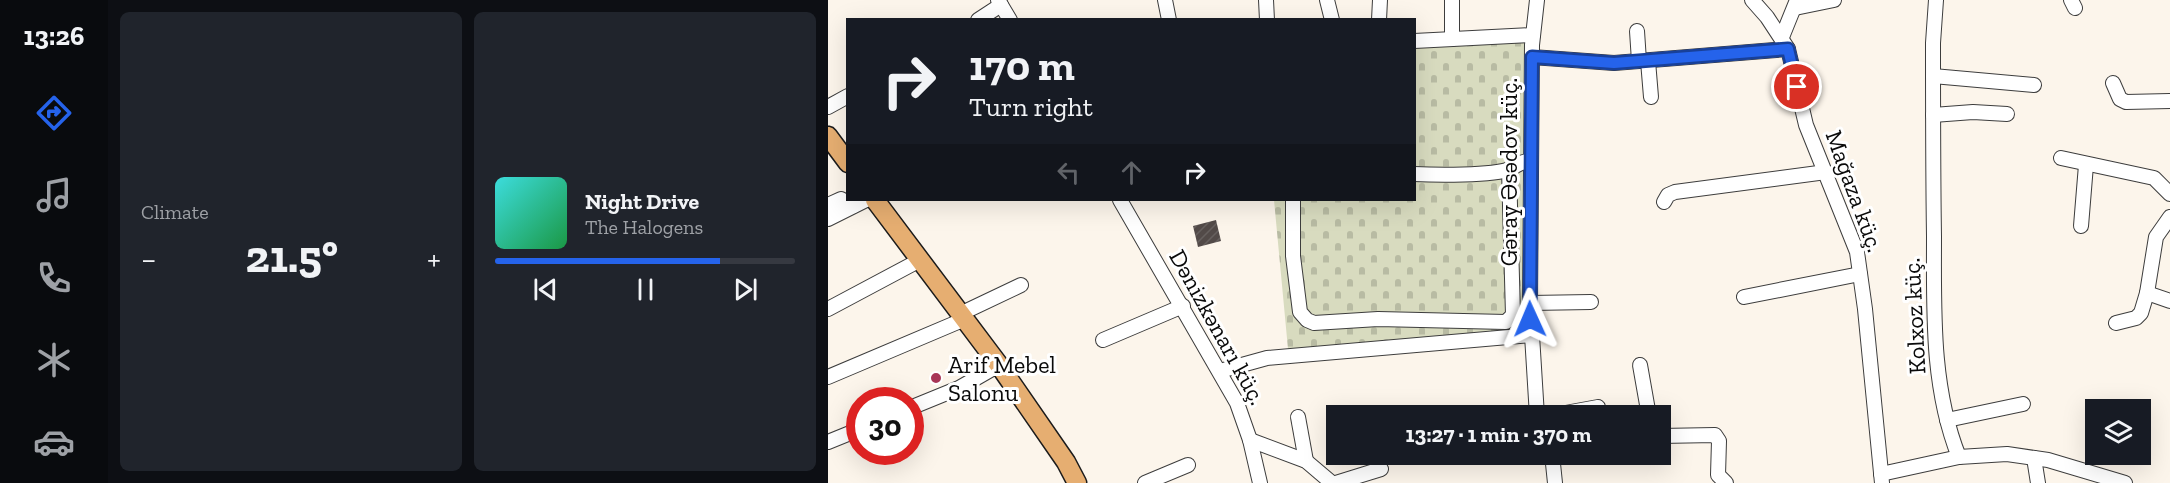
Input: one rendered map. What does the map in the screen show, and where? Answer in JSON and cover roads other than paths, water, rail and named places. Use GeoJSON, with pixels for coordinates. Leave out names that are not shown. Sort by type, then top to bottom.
{"type":"FeatureCollection","features":[{"type":"Feature","properties":{"kind":"main road"},"geometry":{"type":"LineString","coordinates":[[830,143],[846,161]]}},
{"type":"Feature","properties":{"kind":"main road"},"geometry":{"type":"LineString","coordinates":[[876,201],[999,365],[1066,462],[1075,482]]}},
{"type":"Feature","properties":{"kind":"street"},"geometry":{"type":"LineString","coordinates":[[1165,0],[1169,18]]}},
{"type":"Feature","properties":{"kind":"street"},"geometry":{"type":"LineString","coordinates":[[1266,0],[1267,18]]}},
{"type":"Feature","properties":{"kind":"street"},"geometry":{"type":"LineString","coordinates":[[1328,0],[1332,18]]}},
{"type":"Feature","properties":{"kind":"street"},"geometry":{"type":"LineString","coordinates":[[1379,18],[1380,0]]}},
{"type":"Feature","properties":{"kind":"street"},"geometry":{"type":"LineString","coordinates":[[1452,0],[1452,39]]}},
{"type":"Feature","properties":{"kind":"street","name":"Gəray Əsədov küç."},"geometry":{"type":"LineString","coordinates":[[1536,405],[1530,303],[1532,57],[1537,0]]}},
{"type":"Feature","properties":{"kind":"street","name":"Mağaza küç."},"geometry":{"type":"LineString","coordinates":[[1752,0],[1785,43],[1806,125],[1857,252],[1881,478]]}},
{"type":"Feature","properties":{"kind":"street"},"geometry":{"type":"LineString","coordinates":[[1532,57],[1614,63],[1785,43],[1796,4],[1834,0]]}},
{"type":"Feature","properties":{"kind":"street","name":"Kolxoz küç."},"geometry":{"type":"LineString","coordinates":[[1936,0],[1933,76],[1934,320],[1947,420],[1959,457]]}},
{"type":"Feature","properties":{"kind":"street"},"geometry":{"type":"LineString","coordinates":[[980,18],[999,2],[1009,18]]}},
{"type":"Feature","properties":{"kind":"street"},"geometry":{"type":"LineString","coordinates":[[1637,31],[1651,97]]}},
{"type":"Feature","properties":{"kind":"street"},"geometry":{"type":"LineString","coordinates":[[1416,41],[1533,35]]}},
{"type":"Feature","properties":{"kind":"street"},"geometry":{"type":"LineString","coordinates":[[1933,76],[2034,85]]}},
{"type":"Feature","properties":{"kind":"street"},"geometry":{"type":"LineString","coordinates":[[2113,83],[2120,99],[2126,102],[2170,101]]}},
{"type":"Feature","properties":{"kind":"street"},"geometry":{"type":"LineString","coordinates":[[828,108],[846,97]]}},
{"type":"Feature","properties":{"kind":"street"},"geometry":{"type":"LineString","coordinates":[[1933,115],[1972,112],[2007,114]]}},
{"type":"Feature","properties":{"kind":"street"},"geometry":{"type":"LineString","coordinates":[[2061,158],[2154,178],[2170,194]]}},
{"type":"Feature","properties":{"kind":"street"},"geometry":{"type":"LineString","coordinates":[[1416,174],[1443,176],[1509,169],[1531,160]]}},
{"type":"Feature","properties":{"kind":"street"},"geometry":{"type":"LineString","coordinates":[[2081,226],[2086,165]]}},
{"type":"Feature","properties":{"kind":"street"},"geometry":{"type":"LineString","coordinates":[[1293,201],[1293,256],[1300,312],[1307,320],[1314,322],[1378,319],[1506,322],[1514,315],[1509,169]]}},
{"type":"Feature","properties":{"kind":"street"},"geometry":{"type":"LineString","coordinates":[[1664,202],[1668,195],[1675,192],[1826,172]]}},
{"type":"Feature","properties":{"kind":"street"},"geometry":{"type":"LineString","coordinates":[[828,204],[841,199],[846,200]]}},
{"type":"Feature","properties":{"kind":"street","name":"Dənizkənarı küç."},"geometry":{"type":"LineString","coordinates":[[1121,201],[1237,403],[1250,440],[1260,483]]}},
{"type":"Feature","properties":{"kind":"street"},"geometry":{"type":"LineString","coordinates":[[828,219],[860,203]]}},
{"type":"Feature","properties":{"kind":"street"},"geometry":{"type":"LineString","coordinates":[[2116,323],[2136,318],[2147,293],[2156,237],[2170,217]]}},
{"type":"Feature","properties":{"kind":"street"},"geometry":{"type":"LineString","coordinates":[[828,309],[920,260]]}},
{"type":"Feature","properties":{"kind":"street"},"geometry":{"type":"LineString","coordinates":[[1744,297],[1860,274]]}},
{"type":"Feature","properties":{"kind":"street"},"geometry":{"type":"LineString","coordinates":[[828,377],[962,316],[1021,285]]}},
{"type":"Feature","properties":{"kind":"street"},"geometry":{"type":"LineString","coordinates":[[2147,293],[2170,301]]}},
{"type":"Feature","properties":{"kind":"street"},"geometry":{"type":"LineString","coordinates":[[1530,303],[1591,302]]}},
{"type":"Feature","properties":{"kind":"street"},"geometry":{"type":"LineString","coordinates":[[1103,340],[1183,306]]}},
{"type":"Feature","properties":{"kind":"street"},"geometry":{"type":"LineString","coordinates":[[1220,371],[1268,358],[1531,335]]}},
{"type":"Feature","properties":{"kind":"street"},"geometry":{"type":"LineString","coordinates":[[924,402],[959,388],[999,365]]}},
{"type":"Feature","properties":{"kind":"street"},"geometry":{"type":"LineString","coordinates":[[1641,365],[1646,405]]}},
{"type":"Feature","properties":{"kind":"street"},"geometry":{"type":"LineString","coordinates":[[1947,420],[2023,404]]}},
{"type":"Feature","properties":{"kind":"street"},"geometry":{"type":"LineString","coordinates":[[1298,417],[1306,461]]}},
{"type":"Feature","properties":{"kind":"street"},"geometry":{"type":"LineString","coordinates":[[828,442],[846,435]]}},
{"type":"Feature","properties":{"kind":"street"},"geometry":{"type":"LineString","coordinates":[[1671,436],[1715,435],[1719,441],[1718,475],[1726,483]]}},
{"type":"Feature","properties":{"kind":"street"},"geometry":{"type":"LineString","coordinates":[[1250,440],[1306,461],[1334,483],[1381,469]]}},
{"type":"Feature","properties":{"kind":"street"},"geometry":{"type":"LineString","coordinates":[[1881,478],[1959,457],[2007,454],[2034,458],[2125,483]]}},
{"type":"Feature","properties":{"kind":"street"},"geometry":{"type":"LineString","coordinates":[[2034,458],[2038,483]]}},
{"type":"Feature","properties":{"kind":"street"},"geometry":{"type":"LineString","coordinates":[[1145,483],[1188,465]]}},
{"type":"Feature","properties":{"kind":"street"},"geometry":{"type":"LineString","coordinates":[[1553,465],[1555,483]]}},
{"type":"Feature","properties":{"kind":"place","name":"Arif Mebel Salonu"},"geometry":{"type":"Point","coordinates":[936,378]}}]}
